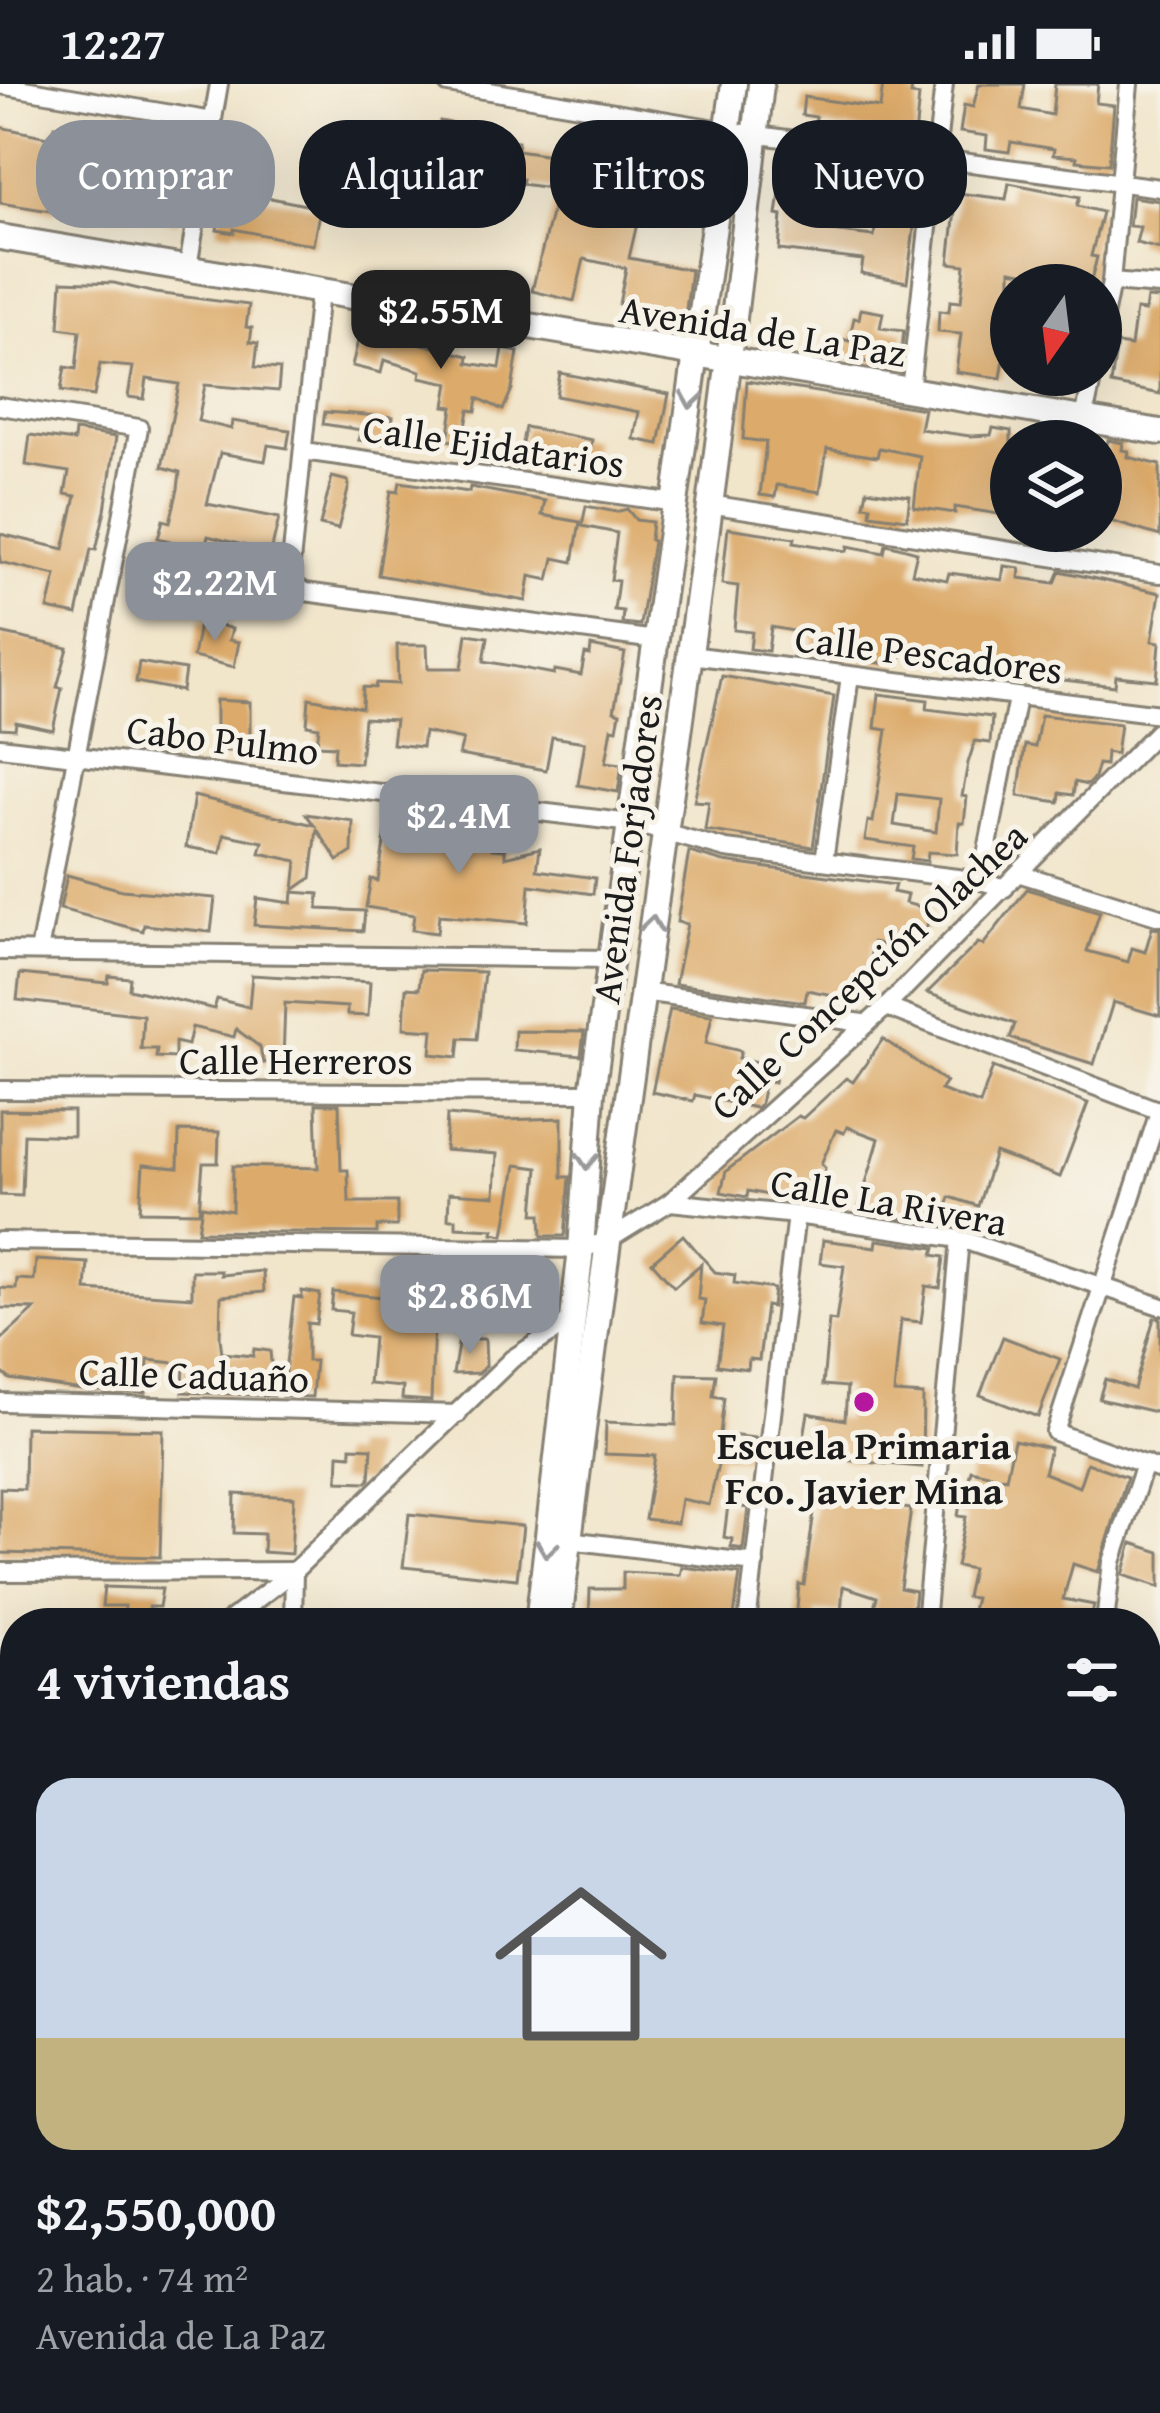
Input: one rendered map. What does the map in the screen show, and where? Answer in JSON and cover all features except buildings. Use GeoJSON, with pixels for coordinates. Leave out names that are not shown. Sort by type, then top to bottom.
{"type":"FeatureCollection","features":[{"type":"Feature","properties":{"kind":"main road","name":"Avenida Forjadores"},"geometry":{"type":"LineString","coordinates":[[729,120],[734,84]]}},
{"type":"Feature","properties":{"kind":"main road","name":"Avenida Forjadores"},"geometry":{"type":"LineString","coordinates":[[561,1608],[690,655],[761,84]]}},
{"type":"Feature","properties":{"kind":"main road","name":"Avenida Forjadores"},"geometry":{"type":"LineString","coordinates":[[540,1608],[581,1249],[592,1093],[715,228]]}},
{"type":"Feature","properties":{"kind":"main road","name":"Avenida de La Paz"},"geometry":{"type":"LineString","coordinates":[[0,237],[1160,432]]}},
{"type":"Feature","properties":{"kind":"street"},"geometry":{"type":"LineString","coordinates":[[213,120],[219,84]]}},
{"type":"Feature","properties":{"kind":"street"},"geometry":{"type":"LineString","coordinates":[[448,84],[543,92],[676,120]]}},
{"type":"Feature","properties":{"kind":"street"},"geometry":{"type":"LineString","coordinates":[[940,120],[944,84]]}},
{"type":"Feature","properties":{"kind":"street"},"geometry":{"type":"LineString","coordinates":[[1112,264],[1129,84]]}},
{"type":"Feature","properties":{"kind":"street"},"geometry":{"type":"LineString","coordinates":[[0,85],[207,120]]}},
{"type":"Feature","properties":{"kind":"street"},"geometry":{"type":"LineString","coordinates":[[748,134],[772,137]]}},
{"type":"Feature","properties":{"kind":"street"},"geometry":{"type":"LineString","coordinates":[[967,163],[1160,188]]}},
{"type":"Feature","properties":{"kind":"street"},"geometry":{"type":"LineString","coordinates":[[188,267],[195,228]]}},
{"type":"Feature","properties":{"kind":"street"},"geometry":{"type":"LineString","coordinates":[[910,390],[928,228]]}},
{"type":"Feature","properties":{"kind":"street"},"geometry":{"type":"LineString","coordinates":[[1122,283],[1160,286]]}},
{"type":"Feature","properties":{"kind":"street"},"geometry":{"type":"LineString","coordinates":[[319,292],[289,582],[305,592],[656,640]]}},
{"type":"Feature","properties":{"kind":"street"},"geometry":{"type":"LineString","coordinates":[[1084,418],[1089,396]]}},
{"type":"Feature","properties":{"kind":"street"},"geometry":{"type":"LineString","coordinates":[[0,406],[139,428],[38,951]]}},
{"type":"Feature","properties":{"kind":"street","name":"Calle Ejidatarios"},"geometry":{"type":"LineString","coordinates":[[303,451],[676,503]]}},
{"type":"Feature","properties":{"kind":"street"},"geometry":{"type":"LineString","coordinates":[[709,504],[1160,574]]}},
{"type":"Feature","properties":{"kind":"street","name":"Calle Pescadores"},"geometry":{"type":"LineString","coordinates":[[690,655],[1160,714]]}},
{"type":"Feature","properties":{"kind":"street"},"geometry":{"type":"LineString","coordinates":[[824,861],[850,676]]}},
{"type":"Feature","properties":{"kind":"street"},"geometry":{"type":"LineString","coordinates":[[981,881],[1017,698]]}},
{"type":"Feature","properties":{"kind":"street","name":"Calle Concepción Olachea"},"geometry":{"type":"LineString","coordinates":[[0,1241],[581,1249],[607,1241],[670,1202],[886,1007],[1160,729]]}},
{"type":"Feature","properties":{"kind":"street","name":"Cabo Pulmo"},"geometry":{"type":"LineString","coordinates":[[0,747],[631,823],[726,849],[981,881],[1005,888]]}},
{"type":"Feature","properties":{"kind":"street"},"geometry":{"type":"LineString","coordinates":[[1021,874],[1160,917]]}},
{"type":"Feature","properties":{"kind":"street"},"geometry":{"type":"LineString","coordinates":[[0,951],[610,959]]}},
{"type":"Feature","properties":{"kind":"street"},"geometry":{"type":"LineString","coordinates":[[642,992],[863,1023]]}},
{"type":"Feature","properties":{"kind":"street"},"geometry":{"type":"LineString","coordinates":[[886,1007],[1160,1110],[1055,1432],[1153,1467],[1112,1562],[1107,1608]]}},
{"type":"Feature","properties":{"kind":"street","name":"Calle Herreros"},"geometry":{"type":"LineString","coordinates":[[0,1090],[592,1093]]}},
{"type":"Feature","properties":{"kind":"street","name":"Calle La Rivera"},"geometry":{"type":"LineString","coordinates":[[670,1202],[961,1239],[1160,1306]]}},
{"type":"Feature","properties":{"kind":"street"},"geometry":{"type":"LineString","coordinates":[[749,1608],[796,1215]]}},
{"type":"Feature","properties":{"kind":"street"},"geometry":{"type":"LineString","coordinates":[[926,1608],[961,1239]]}},
{"type":"Feature","properties":{"kind":"street"},"geometry":{"type":"LineString","coordinates":[[246,1608],[294,1571],[512,1359],[573,1319]]}},
{"type":"Feature","properties":{"kind":"street","name":"Calle Caduaño"},"geometry":{"type":"LineString","coordinates":[[0,1402],[458,1414]]}},
{"type":"Feature","properties":{"kind":"street"},"geometry":{"type":"LineString","coordinates":[[569,1540],[755,1563]]}},
{"type":"Feature","properties":{"kind":"street"},"geometry":{"type":"LineString","coordinates":[[0,1572],[294,1571]]}},
{"type":"Feature","properties":{"kind":"street"},"geometry":{"type":"LineString","coordinates":[[293,1608],[294,1571]]}},
{"type":"Feature","properties":{"kind":"place","name":"Escuela Primaria Fco. Javier Mina"},"geometry":{"type":"Point","coordinates":[864,1402]}}]}
